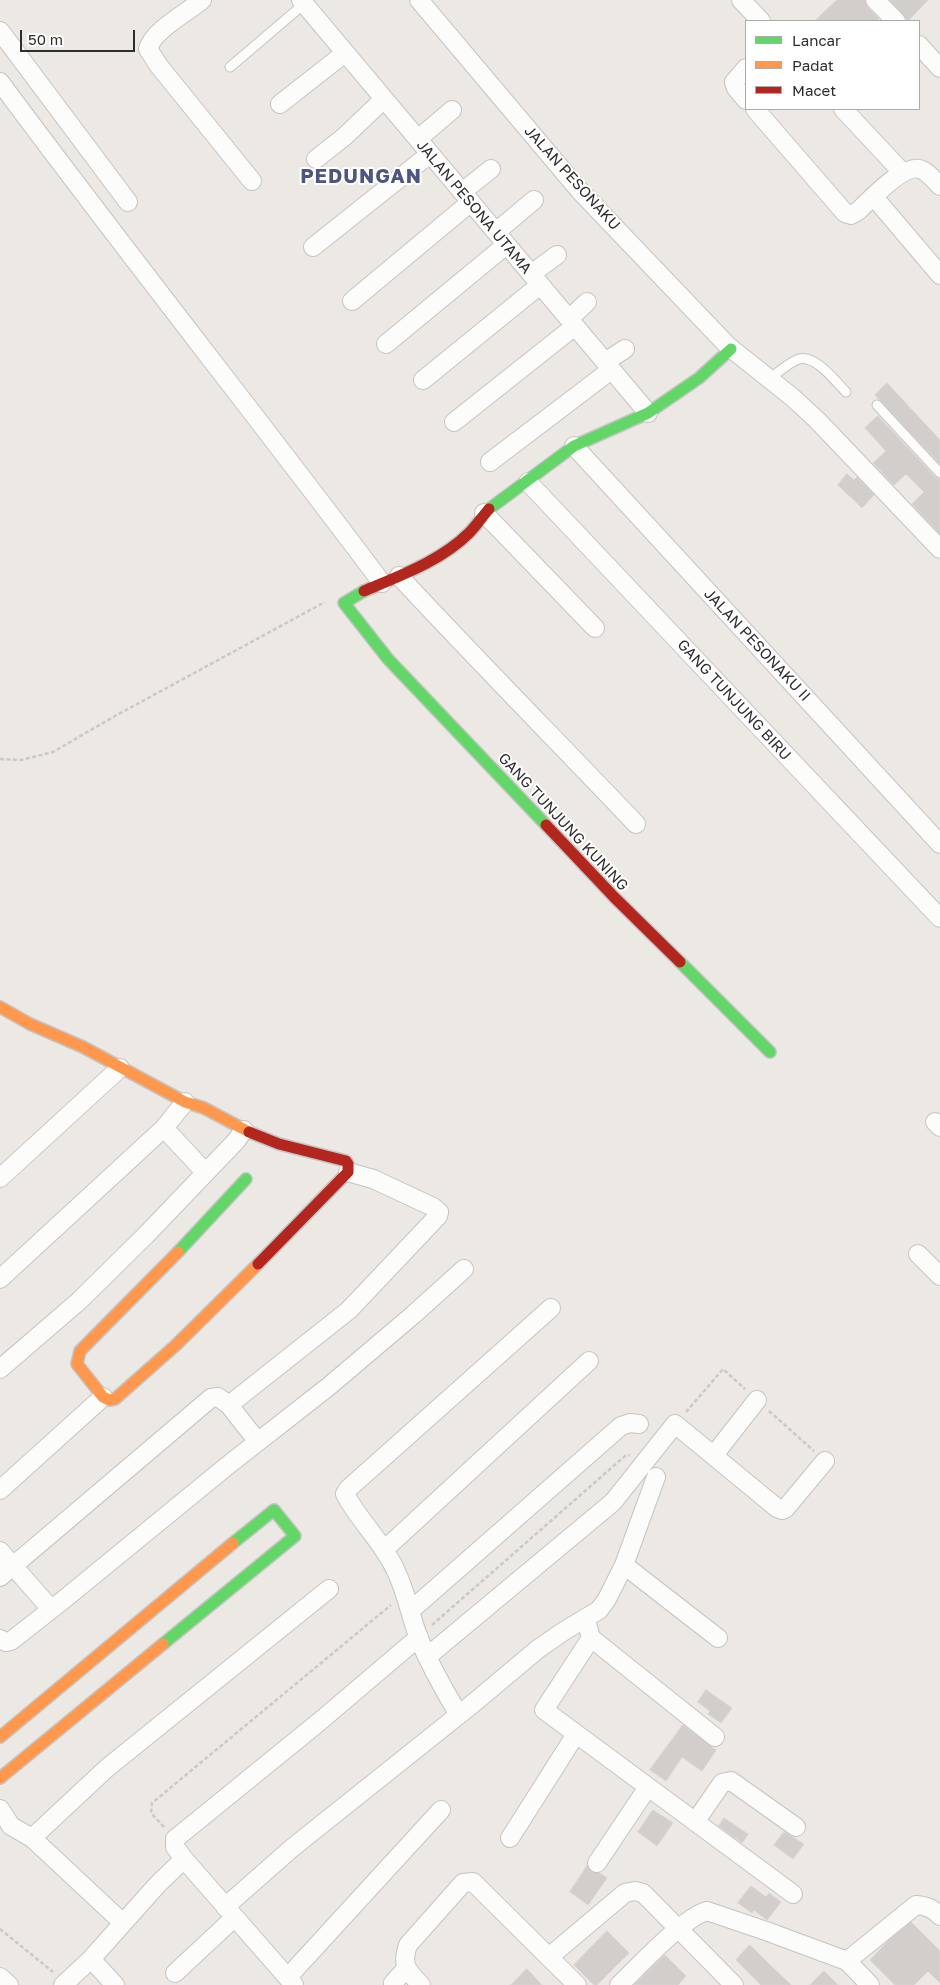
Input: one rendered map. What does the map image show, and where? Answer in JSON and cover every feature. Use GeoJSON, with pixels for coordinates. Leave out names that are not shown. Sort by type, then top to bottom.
{"type":"FeatureCollection","features":[{"type":"Feature","properties":{"kind":"street"},"geometry":{"type":"LineString","coordinates":[[202,0],[162,30],[150,42],[148,48],[159,66],[252,181]]}},
{"type":"Feature","properties":{"kind":"street","name":"JALAN PESONAKU"},"geometry":{"type":"LineString","coordinates":[[419,0],[580,191],[731,349],[792,397],[817,420],[940,549]]}},
{"type":"Feature","properties":{"kind":"street"},"geometry":{"type":"LineString","coordinates":[[741,0],[760,20]]}},
{"type":"Feature","properties":{"kind":"street"},"geometry":{"type":"LineString","coordinates":[[875,0],[895,20]]}},
{"type":"Feature","properties":{"kind":"street","name":"JALAN PESONA UTAMA"},"geometry":{"type":"LineString","coordinates":[[303,2],[648,413]]}},
{"type":"Feature","properties":{"kind":"street"},"geometry":{"type":"LineString","coordinates":[[0,31],[128,202]]}},
{"type":"Feature","properties":{"kind":"street"},"geometry":{"type":"LineString","coordinates":[[920,46],[940,68]]}},
{"type":"Feature","properties":{"kind":"street"},"geometry":{"type":"LineString","coordinates":[[280,104],[345,53]]}},
{"type":"Feature","properties":{"kind":"street"},"geometry":{"type":"LineString","coordinates":[[745,69],[734,82],[736,88],[745,99]]}},
{"type":"Feature","properties":{"kind":"street"},"geometry":{"type":"LineString","coordinates":[[0,82],[77,186],[205,350],[382,583]]}},
{"type":"Feature","properties":{"kind":"street"},"geometry":{"type":"LineString","coordinates":[[316,159],[344,137],[384,99]]}},
{"type":"Feature","properties":{"kind":"street"},"geometry":{"type":"LineString","coordinates":[[418,139],[452,110]]}},
{"type":"Feature","properties":{"kind":"street"},"geometry":{"type":"LineString","coordinates":[[756,110],[845,213],[851,215],[902,172],[912,168],[922,169],[940,186]]}},
{"type":"Feature","properties":{"kind":"street"},"geometry":{"type":"LineString","coordinates":[[844,110],[902,172]]}},
{"type":"Feature","properties":{"kind":"street"},"geometry":{"type":"LineString","coordinates":[[313,247],[430,154]]}},
{"type":"Feature","properties":{"kind":"street"},"geometry":{"type":"LineString","coordinates":[[352,301],[466,197],[491,169]]}},
{"type":"Feature","properties":{"kind":"street"},"geometry":{"type":"LineString","coordinates":[[874,197],[940,275]]}},
{"type":"Feature","properties":{"kind":"street"},"geometry":{"type":"LineString","coordinates":[[386,344],[501,238],[534,200]]}},
{"type":"Feature","properties":{"kind":"street"},"geometry":{"type":"LineString","coordinates":[[423,380],[535,279],[557,255]]}},
{"type":"Feature","properties":{"kind":"street"},"geometry":{"type":"LineString","coordinates":[[454,422],[572,322],[588,302]]}},
{"type":"Feature","properties":{"kind":"street"},"geometry":{"type":"LineString","coordinates":[[490,462],[608,366],[625,349]]}},
{"type":"Feature","properties":{"kind":"street"},"geometry":{"type":"LineString","coordinates":[[344,604],[362,592],[416,569],[453,546],[468,534],[484,514],[574,446],[648,413],[699,378],[731,349]]}},
{"type":"Feature","properties":{"kind":"street","name":"JALAN PESONAKU II"},"geometry":{"type":"LineString","coordinates":[[574,446],[940,844]]}},
{"type":"Feature","properties":{"kind":"street","name":"GANG TUNJUNG BIRU"},"geometry":{"type":"LineString","coordinates":[[528,482],[940,918]]}},
{"type":"Feature","properties":{"kind":"street"},"geometry":{"type":"LineString","coordinates":[[484,514],[596,628]]}},
{"type":"Feature","properties":{"kind":"street"},"geometry":{"type":"LineString","coordinates":[[399,576],[472,655],[528,710],[636,824]]}},
{"type":"Feature","properties":{"kind":"street","name":"GANG TUNJUNG KUNING"},"geometry":{"type":"LineString","coordinates":[[344,604],[388,659],[614,898],[770,1052]]}},
{"type":"Feature","properties":{"kind":"street"},"geometry":{"type":"LineString","coordinates":[[0,1007],[30,1024],[83,1047],[185,1102],[197,1105],[244,1130],[276,1143],[346,1161],[348,1172]]}},
{"type":"Feature","properties":{"kind":"street"},"geometry":{"type":"LineString","coordinates":[[0,1178],[120,1068]]}},
{"type":"Feature","properties":{"kind":"street"},"geometry":{"type":"LineString","coordinates":[[0,1279],[164,1128],[185,1102]]}},
{"type":"Feature","properties":{"kind":"street"},"geometry":{"type":"LineString","coordinates":[[164,1128],[205,1172]]}},
{"type":"Feature","properties":{"kind":"street"},"geometry":{"type":"LineString","coordinates":[[0,1369],[79,1301],[146,1235],[236,1141],[244,1130]]}},
{"type":"Feature","properties":{"kind":"street"},"geometry":{"type":"LineString","coordinates":[[246,1179],[160,1272],[80,1352],[77,1364],[103,1397],[112,1401],[152,1367],[235,1288],[348,1172]]}},
{"type":"Feature","properties":{"kind":"street"},"geometry":{"type":"LineString","coordinates":[[229,1405],[348,1310],[438,1216],[438,1212],[433,1207],[373,1179],[348,1172]]}},
{"type":"Feature","properties":{"kind":"street"},"geometry":{"type":"LineString","coordinates":[[918,1254],[940,1276]]}},
{"type":"Feature","properties":{"kind":"street"},"geometry":{"type":"LineString","coordinates":[[0,1639],[6,1642],[11,1641],[328,1387],[464,1269]]}},
{"type":"Feature","properties":{"kind":"street"},"geometry":{"type":"LineString","coordinates":[[459,1715],[419,1637],[406,1593],[385,1549],[345,1494],[348,1489],[552,1308]]}},
{"type":"Feature","properties":{"kind":"street"},"geometry":{"type":"LineString","coordinates":[[385,1549],[589,1362]]}},
{"type":"Feature","properties":{"kind":"street"},"geometry":{"type":"LineString","coordinates":[[0,1490],[103,1397]]}},
{"type":"Feature","properties":{"kind":"street"},"geometry":{"type":"LineString","coordinates":[[7,1571],[212,1398],[218,1397],[229,1405],[258,1442]]}},
{"type":"Feature","properties":{"kind":"street"},"geometry":{"type":"LineString","coordinates":[[714,1455],[757,1400]]}},
{"type":"Feature","properties":{"kind":"street"},"geometry":{"type":"LineString","coordinates":[[410,1611],[621,1426],[630,1423],[640,1424]]}},
{"type":"Feature","properties":{"kind":"street"},"geometry":{"type":"LineString","coordinates":[[428,1656],[613,1502],[675,1424],[777,1508],[782,1510],[785,1509],[825,1461]]}},
{"type":"Feature","properties":{"kind":"street"},"geometry":{"type":"LineString","coordinates":[[175,1973],[230,1912],[322,1824],[538,1650],[599,1610],[624,1565],[656,1477]]}},
{"type":"Feature","properties":{"kind":"street"},"geometry":{"type":"LineString","coordinates":[[0,1737],[274,1510],[295,1536],[0,1778]]}},
{"type":"Feature","properties":{"kind":"street"},"geometry":{"type":"LineString","coordinates":[[0,1551],[7,1571],[51,1609]]}},
{"type":"Feature","properties":{"kind":"street"},"geometry":{"type":"LineString","coordinates":[[624,1565],[718,1638]]}},
{"type":"Feature","properties":{"kind":"street"},"geometry":{"type":"LineString","coordinates":[[32,1838],[107,1768],[329,1589]]}},
{"type":"Feature","properties":{"kind":"street"},"geometry":{"type":"LineString","coordinates":[[586,1617],[591,1638],[715,1737]]}},
{"type":"Feature","properties":{"kind":"street"},"geometry":{"type":"LineString","coordinates":[[419,1637],[319,1722],[175,1839],[175,1847],[291,1981],[441,1810]]}},
{"type":"Feature","properties":{"kind":"street"},"geometry":{"type":"LineString","coordinates":[[591,1638],[544,1710],[793,1894]]}},
{"type":"Feature","properties":{"kind":"street"},"geometry":{"type":"LineString","coordinates":[[510,1838],[576,1734]]}},
{"type":"Feature","properties":{"kind":"street"},"geometry":{"type":"LineString","coordinates":[[695,1822],[722,1783],[731,1781],[796,1827]]}},
{"type":"Feature","properties":{"kind":"street"},"geometry":{"type":"LineString","coordinates":[[597,1863],[648,1787]]}},
{"type":"Feature","properties":{"kind":"street"},"geometry":{"type":"LineString","coordinates":[[0,1809],[12,1826],[32,1838],[123,1923]]}},
{"type":"Feature","properties":{"kind":"street"},"geometry":{"type":"LineString","coordinates":[[65,1983],[91,1959],[158,1884],[184,1859]]}},
{"type":"Feature","properties":{"kind":"street"},"geometry":{"type":"LineString","coordinates":[[421,1985],[406,1969],[404,1957],[408,1945],[463,1883],[473,1882],[577,1985]]}},
{"type":"Feature","properties":{"kind":"street"},"geometry":{"type":"LineString","coordinates":[[549,1957],[625,1893],[635,1891],[643,1893],[734,1985]]}},
{"type":"Feature","properties":{"kind":"street"},"geometry":{"type":"LineString","coordinates":[[847,1961],[916,1905],[934,1909],[940,1916]]}},
{"type":"Feature","properties":{"kind":"street"},"geometry":{"type":"LineString","coordinates":[[619,1985],[679,1928],[693,1917],[707,1911],[847,1961],[870,1985]]}},
{"type":"Feature","properties":{"kind":"street"},"geometry":{"type":"LineString","coordinates":[[91,1959],[115,1985]]}},
{"type":"Feature","properties":{"kind":"street"},"geometry":{"type":"LineString","coordinates":[[394,1985],[392,1984],[406,1969]]}},
{"type":"Feature","properties":{"kind":"street"},"geometry":{"type":"LineString","coordinates":[[0,1976],[9,1985]]}},
{"type":"Feature","properties":{"kind":"lane"},"geometry":{"type":"LineString","coordinates":[[230,67],[303,2]]}},
{"type":"Feature","properties":{"kind":"lane"},"geometry":{"type":"LineString","coordinates":[[769,380],[797,359],[805,358],[824,369],[846,392]]}},
{"type":"Feature","properties":{"kind":"lane"},"geometry":{"type":"LineString","coordinates":[[877,405],[940,473]]}},
{"type":"Feature","properties":{"kind":"path"},"geometry":{"type":"LineString","coordinates":[[0,759],[21,760],[53,752],[132,707],[283,626],[322,602],[344,604]]}},
{"type":"Feature","properties":{"kind":"path"},"geometry":{"type":"LineString","coordinates":[[419,1637],[625,1456],[652,1452]]}},
{"type":"Feature","properties":{"kind":"path"},"geometry":{"type":"LineString","coordinates":[[175,1839],[151,1813],[152,1803],[406,1593]]}},
{"type":"Feature","properties":{"kind":"path"},"geometry":{"type":"LineString","coordinates":[[0,1928],[65,1983]]}},
{"type":"Feature","properties":{"kind":"building"},"geometry":{"type":"Polygon","coordinates":[[[837,0],[865,0],[867,7],[879,19],[878,20],[816,20],[837,0]]]}},
{"type":"Feature","properties":{"kind":"building"},"geometry":{"type":"Polygon","coordinates":[[[890,0],[928,0],[909,20],[890,0]]]}},
{"type":"Feature","properties":{"kind":"building"},"geometry":{"type":"Polygon","coordinates":[[[887,383],[940,440],[940,464],[875,395],[887,383]]]}},
{"type":"Feature","properties":{"kind":"building"},"geometry":{"type":"Polygon","coordinates":[[[878,416],[935,477],[940,479],[940,534],[912,504],[924,492],[906,474],[894,485],[873,463],[886,451],[865,428],[878,416]]]}},
{"type":"Feature","properties":{"kind":"building"},"geometry":{"type":"Polygon","coordinates":[[[847,474],[854,480],[857,477],[874,495],[862,508],[838,485],[847,474]]]}},
{"type":"Feature","properties":{"kind":"building"},"geometry":{"type":"Polygon","coordinates":[[[706,1690],[732,1708],[721,1723],[708,1714],[710,1711],[698,1702],[706,1690]]]}},
{"type":"Feature","properties":{"kind":"building"},"geometry":{"type":"Polygon","coordinates":[[[683,1725],[716,1750],[702,1771],[682,1757],[666,1781],[650,1770],[683,1725]]]}},
{"type":"Feature","properties":{"kind":"building"},"geometry":{"type":"Polygon","coordinates":[[[653,1810],[673,1823],[657,1846],[638,1832],[653,1810]]]}},
{"type":"Feature","properties":{"kind":"building"},"geometry":{"type":"Polygon","coordinates":[[[724,1818],[748,1834],[742,1843],[719,1826],[724,1818]]]}},
{"type":"Feature","properties":{"kind":"building"},"geometry":{"type":"Polygon","coordinates":[[[784,1832],[804,1844],[793,1859],[774,1845],[784,1832]]]}},
{"type":"Feature","properties":{"kind":"building"},"geometry":{"type":"Polygon","coordinates":[[[587,1866],[592,1872],[600,1873],[607,1878],[588,1905],[570,1892],[587,1866]]]}},
{"type":"Feature","properties":{"kind":"building"},"geometry":{"type":"Polygon","coordinates":[[[751,1886],[766,1897],[769,1893],[781,1902],[767,1920],[754,1910],[752,1913],[738,1903],[751,1886]]]}},
{"type":"Feature","properties":{"kind":"building"},"geometry":{"type":"Polygon","coordinates":[[[911,1922],[940,1951],[940,1983],[928,1971],[914,1985],[895,1985],[870,1960],[889,1940],[911,1922]]]}},
{"type":"Feature","properties":{"kind":"building"},"geometry":{"type":"Polygon","coordinates":[[[607,1931],[629,1953],[597,1985],[594,1985],[574,1965],[607,1931]]]}},
{"type":"Feature","properties":{"kind":"building"},"geometry":{"type":"Polygon","coordinates":[[[750,1945],[791,1985],[761,1985],[736,1960],[750,1945]]]}},
{"type":"Feature","properties":{"kind":"building"},"geometry":{"type":"Polygon","coordinates":[[[665,1955],[686,1976],[678,1985],[634,1985],[665,1955]]]}},
{"type":"Feature","properties":{"kind":"building"},"geometry":{"type":"Polygon","coordinates":[[[527,1969],[542,1985],[511,1985],[527,1969]]]}},
{"type":"Feature","properties":{"kind":"building"},"geometry":{"type":"Polygon","coordinates":[[[824,1971],[838,1985],[810,1985],[824,1971]]]}},
{"type":"Feature","properties":{"kind":"traffic: fast"},"geometry":{"type":"LineString","coordinates":[[489,509],[574,446],[648,413],[699,378],[731,349]]}},
{"type":"Feature","properties":{"kind":"traffic: fast"},"geometry":{"type":"LineString","coordinates":[[364,591],[344,603],[388,659],[546,825]]}},
{"type":"Feature","properties":{"kind":"traffic: fast"},"geometry":{"type":"LineString","coordinates":[[680,962],[770,1052]]}},
{"type":"Feature","properties":{"kind":"traffic: fast"},"geometry":{"type":"LineString","coordinates":[[178,1252],[246,1179]]}},
{"type":"Feature","properties":{"kind":"traffic: fast"},"geometry":{"type":"LineString","coordinates":[[163,1644],[295,1536],[274,1510],[233,1543]]}},
{"type":"Feature","properties":{"kind":"traffic: slow"},"geometry":{"type":"LineString","coordinates":[[0,1007],[30,1024],[83,1047],[185,1102],[204,1108],[249,1132]]}},
{"type":"Feature","properties":{"kind":"traffic: slow"},"geometry":{"type":"LineString","coordinates":[[178,1252],[80,1351],[77,1364],[103,1397],[109,1400],[115,1399],[176,1345],[258,1264]]}},
{"type":"Feature","properties":{"kind":"traffic: slow"},"geometry":{"type":"LineString","coordinates":[[0,1737],[233,1543]]}},
{"type":"Feature","properties":{"kind":"traffic: slow"},"geometry":{"type":"LineString","coordinates":[[0,1778],[163,1644]]}},
{"type":"Feature","properties":{"kind":"traffic: jam"},"geometry":{"type":"LineString","coordinates":[[364,591],[419,567],[446,552],[469,533],[489,509]]}},
{"type":"Feature","properties":{"kind":"traffic: jam"},"geometry":{"type":"LineString","coordinates":[[546,825],[614,897],[680,962]]}},
{"type":"Feature","properties":{"kind":"traffic: jam"},"geometry":{"type":"LineString","coordinates":[[249,1132],[279,1144],[346,1161],[348,1164],[348,1172],[258,1264]]}},
{"type":"Feature","properties":{"kind":"district","name":"PEDUNGAN"},"geometry":{"type":"Point","coordinates":[361,177]}}]}
